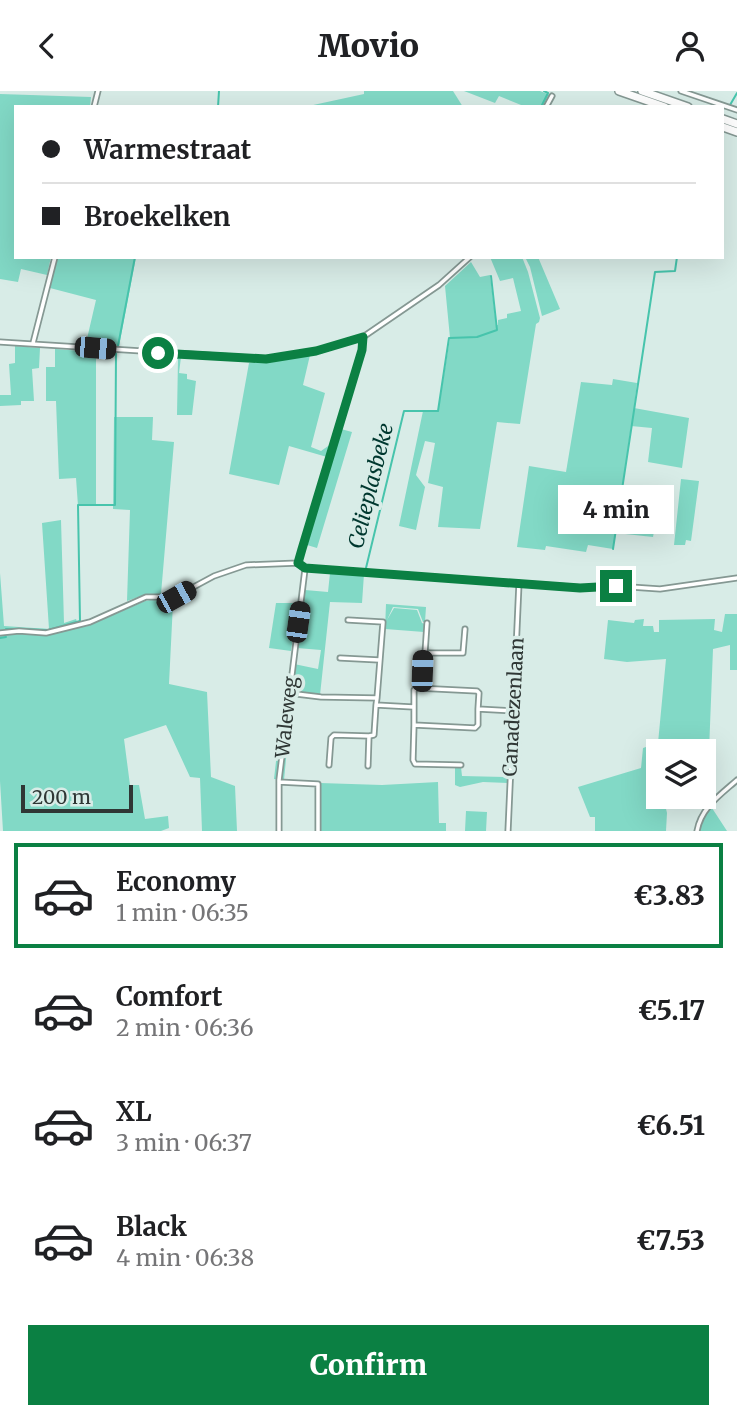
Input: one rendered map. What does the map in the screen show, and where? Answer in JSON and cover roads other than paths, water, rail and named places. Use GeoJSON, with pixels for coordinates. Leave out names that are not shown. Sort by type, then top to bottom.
{"type":"FeatureCollection","features":[{"type":"Feature","properties":{"kind":"highway"},"geometry":{"type":"LineString","coordinates":[[619,91],[659,105]]}},
{"type":"Feature","properties":{"kind":"highway"},"geometry":{"type":"LineString","coordinates":[[642,91],[682,105]]}},
{"type":"Feature","properties":{"kind":"street"},"geometry":{"type":"LineString","coordinates":[[681,91],[722,105]]}},
{"type":"Feature","properties":{"kind":"street"},"geometry":{"type":"LineString","coordinates":[[547,105],[552,96]]}},
{"type":"Feature","properties":{"kind":"street"},"geometry":{"type":"LineString","coordinates":[[33,344],[54,259]]}},
{"type":"Feature","properties":{"kind":"street"},"geometry":{"type":"LineString","coordinates":[[0,342],[266,359],[309,353],[363,337],[439,285],[468,259]]}},
{"type":"Feature","properties":{"kind":"street"},"geometry":{"type":"LineString","coordinates":[[298,563],[362,350],[363,337]]}},
{"type":"Feature","properties":{"kind":"street"},"geometry":{"type":"LineString","coordinates":[[0,633],[51,632],[95,620],[142,598],[176,597],[214,576],[238,567],[298,563],[305,568],[580,588],[616,586],[660,589],[737,578]]}},
{"type":"Feature","properties":{"kind":"street","name":"Waleweg"},"geometry":{"type":"LineString","coordinates":[[279,831],[279,782],[305,568]]}},
{"type":"Feature","properties":{"kind":"street","name":"Canadezenlaan"},"geometry":{"type":"LineString","coordinates":[[508,831],[519,583]]}},
{"type":"Feature","properties":{"kind":"street"},"geometry":{"type":"LineString","coordinates":[[330,765],[331,738],[334,735],[374,735],[383,622],[348,620]]}},
{"type":"Feature","properties":{"kind":"street"},"geometry":{"type":"LineString","coordinates":[[422,688],[427,623]]}},
{"type":"Feature","properties":{"kind":"street"},"geometry":{"type":"LineString","coordinates":[[425,653],[463,653],[465,629]]}},
{"type":"Feature","properties":{"kind":"street"},"geometry":{"type":"LineString","coordinates":[[340,658],[380,660]]}},
{"type":"Feature","properties":{"kind":"street"},"geometry":{"type":"LineString","coordinates":[[414,725],[475,728],[478,725],[477,691],[422,688],[414,690],[412,760],[415,764],[461,765]]}},
{"type":"Feature","properties":{"kind":"street"},"geometry":{"type":"LineString","coordinates":[[288,693],[321,697],[377,698]]}},
{"type":"Feature","properties":{"kind":"street"},"geometry":{"type":"LineString","coordinates":[[376,705],[413,707]]}},
{"type":"Feature","properties":{"kind":"street"},"geometry":{"type":"LineString","coordinates":[[478,709],[513,711]]}},
{"type":"Feature","properties":{"kind":"street"},"geometry":{"type":"LineString","coordinates":[[368,766],[369,736]]}},
{"type":"Feature","properties":{"kind":"street"},"geometry":{"type":"LineString","coordinates":[[697,831],[702,815],[711,803],[737,780]]}},
{"type":"Feature","properties":{"kind":"street","name":"Waleweg"},"geometry":{"type":"LineString","coordinates":[[279,782],[318,784],[318,831]]}},
{"type":"Feature","properties":{"kind":"waterway"},"geometry":{"type":"LineString","coordinates":[[218,105],[219,91]]}},
{"type":"Feature","properties":{"kind":"waterway","name":"Celieplasbeke"},"geometry":{"type":"LineString","coordinates":[[542,105],[548,93],[544,91]]}},
{"type":"Feature","properties":{"kind":"waterway"},"geometry":{"type":"LineString","coordinates":[[730,105],[737,93]]}},
{"type":"Feature","properties":{"kind":"waterway"},"geometry":{"type":"LineString","coordinates":[[118,346],[135,259]]}},
{"type":"Feature","properties":{"kind":"waterway"},"geometry":{"type":"LineString","coordinates":[[613,549],[655,272],[675,271],[677,259]]}},
{"type":"Feature","properties":{"kind":"waterway","name":"Celieplasbeke"},"geometry":{"type":"LineString","coordinates":[[366,568],[404,411],[438,411],[449,338],[477,337],[497,330],[491,276]]}},
{"type":"Feature","properties":{"kind":"waterway"},"geometry":{"type":"LineString","coordinates":[[6,629],[48,630],[80,621],[78,505],[115,505],[116,353]]}},
{"type":"Feature","properties":{"kind":"waterway"},"geometry":{"type":"LineString","coordinates":[[0,638],[6,637]]}}]}
